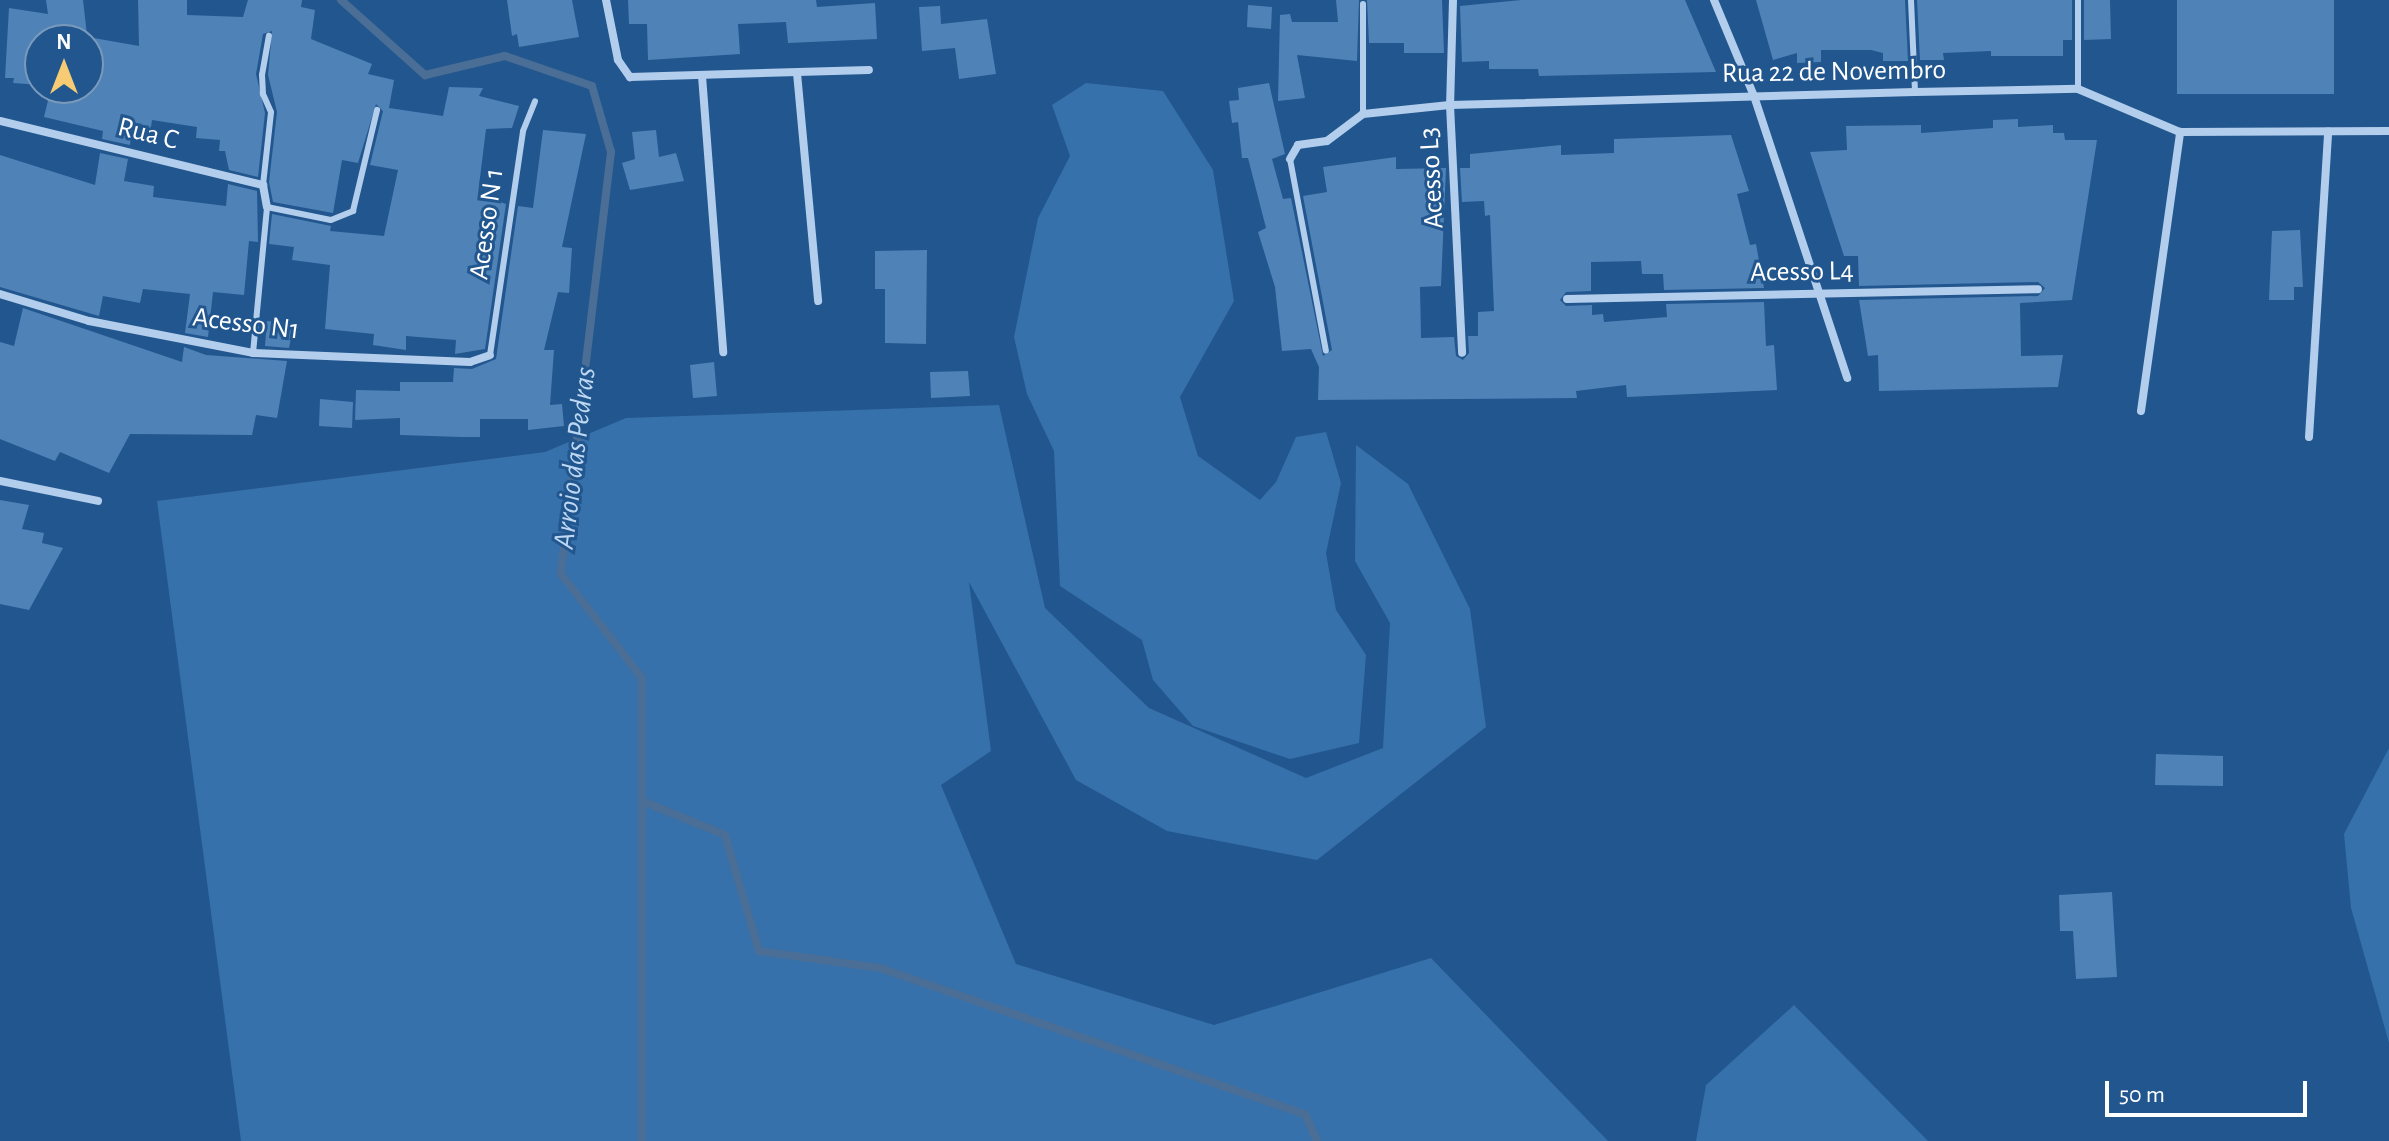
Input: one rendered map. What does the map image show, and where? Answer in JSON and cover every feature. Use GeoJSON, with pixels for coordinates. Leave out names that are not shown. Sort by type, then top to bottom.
{"type":"FeatureCollection","features":[{"type":"Feature","properties":{"kind":"street"},"geometry":{"type":"LineString","coordinates":[[606,0],[618,60],[630,77],[869,70]]}},
{"type":"Feature","properties":{"kind":"street","name":"Acesso L3"},"geometry":{"type":"LineString","coordinates":[[1453,0],[1450,105],[1462,353]]}},
{"type":"Feature","properties":{"kind":"street"},"geometry":{"type":"LineString","coordinates":[[1714,0],[1754,96],[1847,378]]}},
{"type":"Feature","properties":{"kind":"street"},"geometry":{"type":"LineString","coordinates":[[797,73],[818,301]]}},
{"type":"Feature","properties":{"kind":"street"},"geometry":{"type":"LineString","coordinates":[[702,76],[723,352]]}},
{"type":"Feature","properties":{"kind":"street","name":"Rua 22 de Novembro"},"geometry":{"type":"LineString","coordinates":[[1363,114],[1450,105],[2078,89],[2180,132],[2389,131]]}},
{"type":"Feature","properties":{"kind":"street"},"geometry":{"type":"LineString","coordinates":[[1290,159],[1298,145],[1327,141],[1363,114]]}},
{"type":"Feature","properties":{"kind":"street","name":"Rua C"},"geometry":{"type":"LineString","coordinates":[[0,121],[263,185]]}},
{"type":"Feature","properties":{"kind":"street"},"geometry":{"type":"LineString","coordinates":[[2141,411],[2180,132]]}},
{"type":"Feature","properties":{"kind":"street"},"geometry":{"type":"LineString","coordinates":[[2309,437],[2328,132]]}},
{"type":"Feature","properties":{"kind":"street"},"geometry":{"type":"LineString","coordinates":[[263,185],[267,207]]}},
{"type":"Feature","properties":{"kind":"street","name":"Acesso L4"},"geometry":{"type":"LineString","coordinates":[[1567,299],[2038,289]]}},
{"type":"Feature","properties":{"kind":"street","name":"Acesso N1"},"geometry":{"type":"LineString","coordinates":[[0,294],[89,321],[253,353],[470,362],[490,355]]}},
{"type":"Feature","properties":{"kind":"street"},"geometry":{"type":"LineString","coordinates":[[0,481],[98,501]]}},
{"type":"Feature","properties":{"kind":"lane"},"geometry":{"type":"LineString","coordinates":[[1911,0],[1915,92]]}},
{"type":"Feature","properties":{"kind":"lane"},"geometry":{"type":"LineString","coordinates":[[2078,0],[2078,89]]}},
{"type":"Feature","properties":{"kind":"lane"},"geometry":{"type":"LineString","coordinates":[[1363,4],[1363,114]]}},
{"type":"Feature","properties":{"kind":"lane"},"geometry":{"type":"LineString","coordinates":[[263,185],[271,112],[263,94],[262,75],[269,36]]}},
{"type":"Feature","properties":{"kind":"lane","name":"Acesso N 1"},"geometry":{"type":"LineString","coordinates":[[490,355],[523,131],[535,101]]}},
{"type":"Feature","properties":{"kind":"lane"},"geometry":{"type":"LineString","coordinates":[[253,353],[267,207],[331,220],[353,211],[377,110]]}},
{"type":"Feature","properties":{"kind":"lane"},"geometry":{"type":"LineString","coordinates":[[1290,159],[1326,351]]}},
{"type":"Feature","properties":{"kind":"shaded area"},"geometry":{"type":"Polygon","coordinates":[[[1086,83],[1163,91],[1213,170],[1234,301],[1180,397],[1198,456],[1260,500],[1276,482],[1296,437],[1326,432],[1341,483],[1326,553],[1336,610],[1366,655],[1359,743],[1290,759],[1193,726],[1153,680],[1142,640],[1060,586],[1054,451],[1027,394],[1014,337],[1038,218],[1070,156],[1052,105],[1086,83]]]}},
{"type":"Feature","properties":{"kind":"shaded area"},"geometry":{"type":"Polygon","coordinates":[[[999,405],[1045,608],[1149,708],[1306,778],[1383,748],[1390,623],[1355,561],[1356,445],[1408,484],[1470,609],[1486,727],[1317,860],[1167,831],[1076,780],[969,582],[991,751],[941,785],[1016,964],[1214,1025],[1431,958],[1608,1141],[241,1141],[157,501],[545,452],[626,418],[999,405]]]}},
{"type":"Feature","properties":{"kind":"shaded area"},"geometry":{"type":"Polygon","coordinates":[[[2389,748],[2389,1043],[2351,908],[2344,834],[2389,748]]]}},
{"type":"Feature","properties":{"kind":"shaded area"},"geometry":{"type":"Polygon","coordinates":[[[1794,1005],[1928,1141],[1696,1141],[1706,1085],[1794,1005]]]}},
{"type":"Feature","properties":{"kind":"building"},"geometry":{"type":"Polygon","coordinates":[[[46,0],[83,0],[86,24],[24,24],[24,84],[13,83],[14,78],[5,78],[9,8],[48,14],[46,0]]]}},
{"type":"Feature","properties":{"kind":"building"},"geometry":{"type":"Polygon","coordinates":[[[138,0],[187,0],[187,15],[243,17],[248,0],[302,0],[301,7],[315,10],[311,39],[372,64],[368,74],[394,80],[389,108],[443,116],[449,87],[483,88],[479,96],[519,106],[512,128],[486,129],[478,194],[506,204],[485,349],[455,354],[456,340],[406,336],[406,350],[373,345],[374,334],[325,329],[330,265],[292,260],[294,247],[269,244],[272,214],[331,226],[330,231],[384,236],[398,170],[370,165],[383,111],[376,104],[358,163],[342,160],[333,213],[273,202],[269,182],[277,112],[268,75],[272,31],[263,34],[256,74],[265,113],[258,177],[229,170],[225,151],[219,151],[220,140],[196,138],[197,127],[152,120],[149,141],[131,137],[130,145],[102,139],[103,131],[44,117],[47,104],[104,104],[104,40],[139,46],[138,0]]]}},
{"type":"Feature","properties":{"kind":"building"},"geometry":{"type":"Polygon","coordinates":[[[507,0],[572,0],[579,37],[519,47],[517,34],[512,36],[507,0]]]}},
{"type":"Feature","properties":{"kind":"building"},"geometry":{"type":"Polygon","coordinates":[[[628,0],[816,0],[817,7],[875,3],[877,39],[788,43],[786,22],[738,24],[740,54],[648,60],[647,24],[629,24],[628,0]]]}},
{"type":"Feature","properties":{"kind":"building"},"geometry":{"type":"Polygon","coordinates":[[[1336,0],[1359,0],[1357,61],[1297,55],[1305,98],[1278,101],[1280,15],[1290,14],[1292,22],[1338,22],[1336,0]]]}},
{"type":"Feature","properties":{"kind":"building"},"geometry":{"type":"Polygon","coordinates":[[[1367,0],[1442,0],[1444,53],[1404,53],[1404,43],[1369,43],[1367,0]]]}},
{"type":"Feature","properties":{"kind":"building"},"geometry":{"type":"Polygon","coordinates":[[[1521,0],[1685,0],[1716,72],[1539,76],[1538,69],[1489,69],[1489,61],[1462,62],[1460,6],[1521,0]]]}},
{"type":"Feature","properties":{"kind":"building"},"geometry":{"type":"Polygon","coordinates":[[[1756,0],[1905,0],[1908,61],[1883,61],[1883,53],[1871,50],[1821,50],[1821,62],[1797,63],[1797,53],[1773,60],[1756,0]]]}},
{"type":"Feature","properties":{"kind":"building"},"geometry":{"type":"Polygon","coordinates":[[[1917,0],[2072,0],[2072,40],[2063,40],[2063,56],[1991,56],[1991,51],[1943,53],[1944,60],[1920,60],[1917,0]]]}},
{"type":"Feature","properties":{"kind":"building"},"geometry":{"type":"Polygon","coordinates":[[[2084,0],[2110,0],[2111,39],[2084,40],[2084,0]]]}},
{"type":"Feature","properties":{"kind":"building"},"geometry":{"type":"Polygon","coordinates":[[[2177,0],[2334,0],[2334,94],[2177,94],[2177,0]]]}},
{"type":"Feature","properties":{"kind":"building"},"geometry":{"type":"Polygon","coordinates":[[[1248,5],[1272,7],[1271,29],[1247,27],[1248,5]]]}},
{"type":"Feature","properties":{"kind":"building"},"geometry":{"type":"Polygon","coordinates":[[[940,6],[941,24],[987,19],[996,74],[959,79],[955,48],[922,51],[919,7],[940,6]]]}},
{"type":"Feature","properties":{"kind":"building"},"geometry":{"type":"Polygon","coordinates":[[[1269,83],[1285,154],[1272,159],[1283,199],[1291,198],[1323,356],[1332,350],[1303,196],[1327,192],[1323,167],[1396,157],[1396,169],[1446,168],[1441,286],[1420,287],[1421,338],[1454,337],[1456,356],[1463,360],[1469,353],[1468,336],[1478,336],[1478,312],[1494,311],[1490,215],[1485,216],[1484,201],[1462,202],[1460,168],[1470,168],[1470,154],[1561,145],[1561,155],[1614,153],[1614,139],[1731,135],[1749,191],[1737,194],[1750,245],[1756,244],[1764,288],[1664,290],[1663,274],[1642,274],[1641,261],[1591,262],[1591,291],[1566,292],[1560,300],[1566,306],[1592,305],[1592,315],[1603,314],[1604,322],[1667,317],[1666,304],[1764,302],[1766,346],[1774,345],[1777,390],[1627,397],[1626,385],[1576,391],[1577,398],[1318,400],[1319,367],[1311,349],[1282,351],[1275,287],[1258,232],[1266,228],[1248,158],[1242,158],[1238,122],[1232,123],[1229,101],[1239,100],[1238,88],[1269,83]]]}},
{"type":"Feature","properties":{"kind":"building"},"geometry":{"type":"Polygon","coordinates":[[[2018,119],[2018,127],[2053,125],[2053,133],[2064,133],[2065,140],[2097,140],[2072,300],[2020,303],[2021,356],[2063,355],[2058,387],[1879,391],[1878,355],[1868,356],[1859,300],[2038,296],[2045,288],[2038,282],[1859,286],[1858,256],[1844,256],[1810,152],[1847,150],[1846,126],[1921,125],[1921,133],[1993,128],[1993,120],[2018,119]]]}},
{"type":"Feature","properties":{"kind":"building"},"geometry":{"type":"Polygon","coordinates":[[[543,130],[586,134],[562,247],[572,248],[569,293],[558,292],[544,350],[554,350],[550,405],[562,404],[564,426],[528,430],[528,419],[480,419],[480,437],[462,437],[400,435],[400,418],[355,420],[356,390],[400,391],[400,382],[453,382],[454,368],[472,369],[496,359],[518,206],[533,208],[543,130]]]}},
{"type":"Feature","properties":{"kind":"building"},"geometry":{"type":"Polygon","coordinates":[[[656,130],[659,157],[676,153],[684,181],[630,190],[622,163],[635,159],[632,132],[656,130]]]}},
{"type":"Feature","properties":{"kind":"building"},"geometry":{"type":"Polygon","coordinates":[[[100,153],[128,159],[124,181],[154,186],[153,197],[226,206],[228,184],[257,191],[258,242],[249,241],[244,295],[213,292],[208,337],[185,333],[190,294],[143,289],[140,303],[103,296],[99,316],[0,287],[0,155],[95,185],[100,153]]]}},
{"type":"Feature","properties":{"kind":"building"},"geometry":{"type":"Polygon","coordinates":[[[2300,230],[2303,287],[2294,287],[2294,300],[2269,300],[2272,231],[2300,230]]]}},
{"type":"Feature","properties":{"kind":"building"},"geometry":{"type":"Polygon","coordinates":[[[927,250],[926,344],[885,343],[885,289],[875,289],[875,251],[927,250]]]}},
{"type":"Feature","properties":{"kind":"building"},"geometry":{"type":"Polygon","coordinates":[[[23,308],[182,362],[184,347],[206,355],[287,361],[277,418],[256,415],[252,435],[130,434],[109,473],[60,452],[55,461],[0,439],[0,342],[14,346],[23,308]]]}},
{"type":"Feature","properties":{"kind":"building"},"geometry":{"type":"Polygon","coordinates":[[[267,321],[294,323],[289,348],[265,346],[267,321]]]}},
{"type":"Feature","properties":{"kind":"building"},"geometry":{"type":"Polygon","coordinates":[[[714,362],[717,396],[693,398],[690,365],[714,362]]]}},
{"type":"Feature","properties":{"kind":"building"},"geometry":{"type":"Polygon","coordinates":[[[968,371],[970,396],[931,398],[930,372],[968,371]]]}},
{"type":"Feature","properties":{"kind":"building"},"geometry":{"type":"Polygon","coordinates":[[[320,399],[353,402],[352,428],[319,426],[320,399]]]}},
{"type":"Feature","properties":{"kind":"building"},"geometry":{"type":"Polygon","coordinates":[[[0,500],[29,505],[22,529],[44,533],[42,543],[63,548],[29,610],[0,604],[0,500]]]}},
{"type":"Feature","properties":{"kind":"building"},"geometry":{"type":"Polygon","coordinates":[[[2156,754],[2223,756],[2223,786],[2155,785],[2156,754]]]}},
{"type":"Feature","properties":{"kind":"building"},"geometry":{"type":"Polygon","coordinates":[[[2112,892],[2117,977],[2076,979],[2073,931],[2060,931],[2059,895],[2112,892]]]}},
{"type":"Feature","properties":{"kind":"waterway","name":"Arroio das Pedras"},"geometry":{"type":"LineString","coordinates":[[341,0],[425,75],[505,56],[592,86],[611,152],[561,574],[642,678],[642,1141]]}},
{"type":"Feature","properties":{"kind":"waterway"},"geometry":{"type":"LineString","coordinates":[[642,801],[725,835],[759,951],[880,968],[1305,1114],[1317,1141]]}}]}
